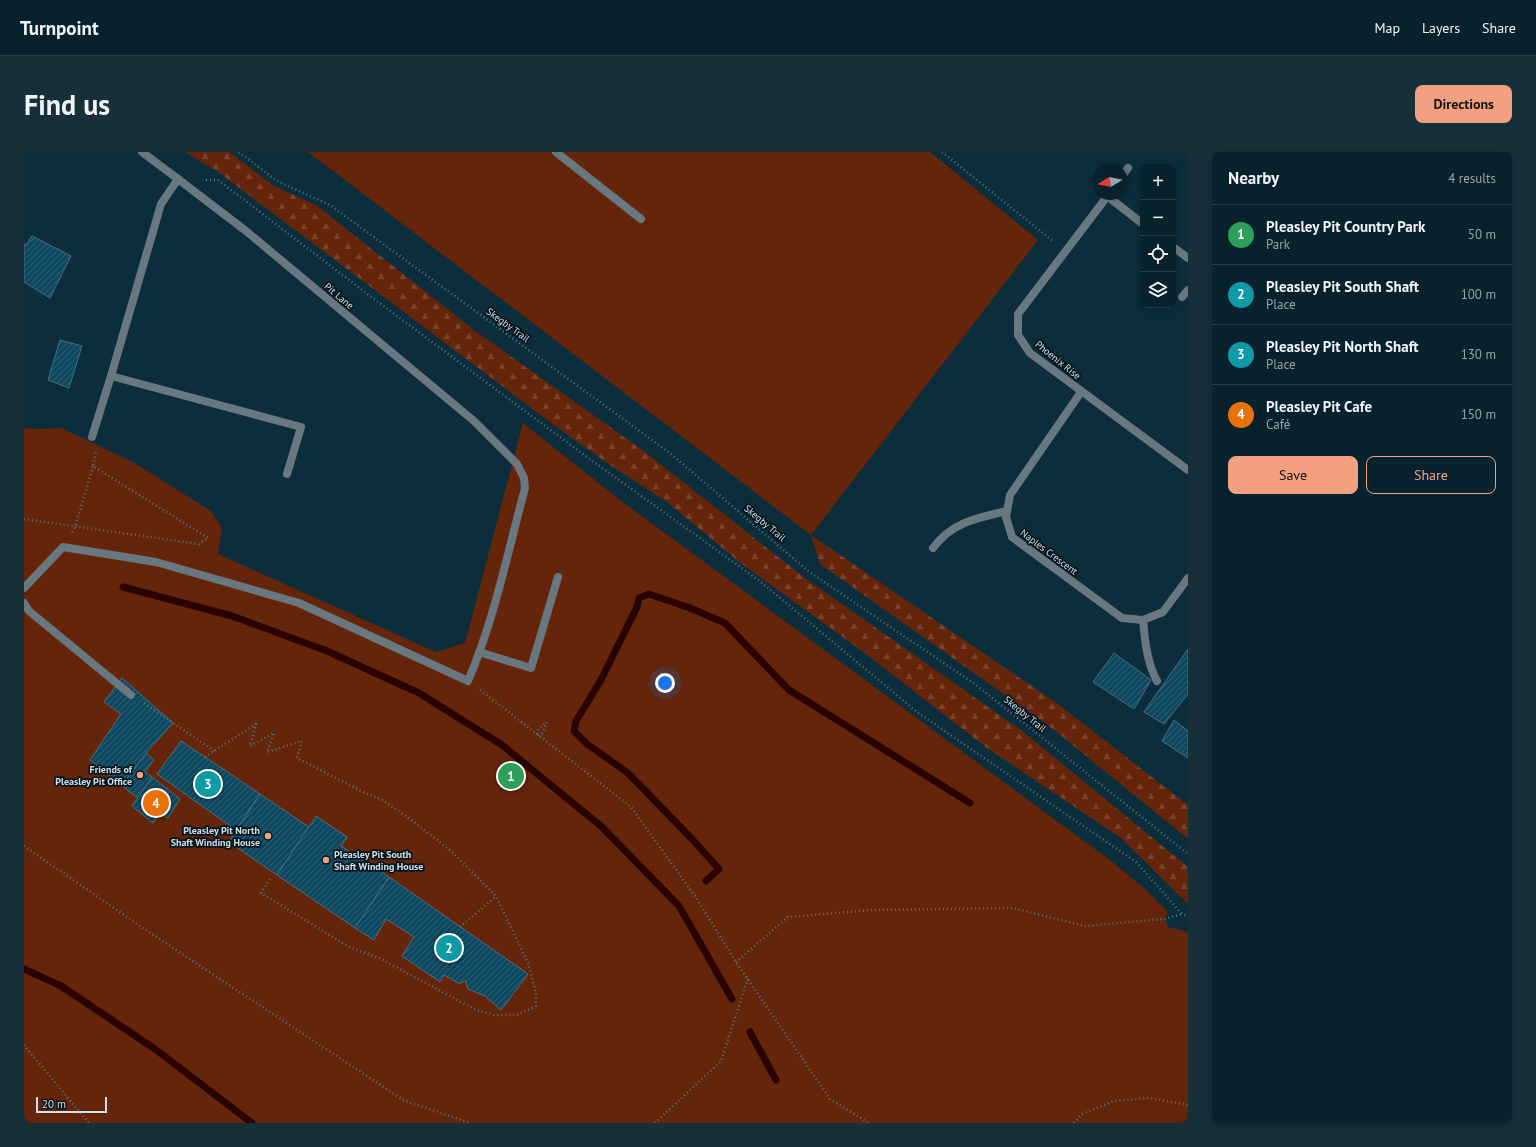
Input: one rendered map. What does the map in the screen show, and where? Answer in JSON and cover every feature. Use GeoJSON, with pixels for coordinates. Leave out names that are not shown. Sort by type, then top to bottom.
{"type":"FeatureCollection","features":[{"type":"Feature","properties":{"kind":"street","name":"Pit Lane"},"geometry":{"type":"LineString","coordinates":[[142,152],[246,231],[474,421],[517,464],[524,478],[524,488],[494,605],[480,652]]}},
{"type":"Feature","properties":{"kind":"street"},"geometry":{"type":"LineString","coordinates":[[556,152],[641,219]]}},
{"type":"Feature","properties":{"kind":"street"},"geometry":{"type":"LineString","coordinates":[[92,437],[112,376],[162,204],[178,179]]}},
{"type":"Feature","properties":{"kind":"street","name":"Phoenix Rise"},"geometry":{"type":"LineString","coordinates":[[1104,200],[1018,314],[1018,335],[1030,353],[1188,470]]}},
{"type":"Feature","properties":{"kind":"street"},"geometry":{"type":"LineString","coordinates":[[1114,200],[1140,222]]}},
{"type":"Feature","properties":{"kind":"street"},"geometry":{"type":"LineString","coordinates":[[1176,249],[1188,258]]}},
{"type":"Feature","properties":{"kind":"street"},"geometry":{"type":"LineString","coordinates":[[1182,297],[1188,290]]}},
{"type":"Feature","properties":{"kind":"street"},"geometry":{"type":"LineString","coordinates":[[112,376],[301,427],[287,474]]}},
{"type":"Feature","properties":{"kind":"street","name":"Naples Crescent"},"geometry":{"type":"LineString","coordinates":[[1081,392],[1010,495],[1006,517],[1012,536],[1122,618],[1143,620],[1163,612],[1188,578]]}},
{"type":"Feature","properties":{"kind":"street"},"geometry":{"type":"LineString","coordinates":[[933,548],[941,537],[960,525],[976,518],[1007,511]]}},
{"type":"Feature","properties":{"kind":"street"},"geometry":{"type":"LineString","coordinates":[[24,588],[63,547],[156,562],[299,603],[468,681],[480,652],[531,668],[558,577]]}},
{"type":"Feature","properties":{"kind":"street"},"geometry":{"type":"LineString","coordinates":[[24,603],[29,611],[132,695]]}},
{"type":"Feature","properties":{"kind":"street"},"geometry":{"type":"LineString","coordinates":[[1143,620],[1147,653],[1152,673],[1157,681]]}},
{"type":"Feature","properties":{"kind":"path","name":"Skegby Trail"},"geometry":{"type":"LineString","coordinates":[[239,152],[277,181],[330,205],[671,454],[808,571],[976,685],[1188,854]]}},
{"type":"Feature","properties":{"kind":"path"},"geometry":{"type":"LineString","coordinates":[[942,152],[1065,251]]}},
{"type":"Feature","properties":{"kind":"path"},"geometry":{"type":"LineString","coordinates":[[178,179],[218,180],[366,293],[564,440],[761,582],[917,712],[1136,862],[1182,914],[1188,916]]}},
{"type":"Feature","properties":{"kind":"path"},"geometry":{"type":"LineString","coordinates":[[75,527],[97,451],[92,437]]}},
{"type":"Feature","properties":{"kind":"path"},"geometry":{"type":"LineString","coordinates":[[24,519],[199,544],[208,538],[93,466]]}},
{"type":"Feature","properties":{"kind":"path"},"geometry":{"type":"LineString","coordinates":[[468,681],[631,808],[697,899],[736,962],[830,1099],[869,1123]]}},
{"type":"Feature","properties":{"kind":"path"},"geometry":{"type":"LineString","coordinates":[[132,695],[214,751]]}},
{"type":"Feature","properties":{"kind":"path"},"geometry":{"type":"LineString","coordinates":[[547,722],[543,733],[537,735],[539,728],[547,722]]}},
{"type":"Feature","properties":{"kind":"path"},"geometry":{"type":"LineString","coordinates":[[204,757],[256,724],[250,746],[274,732],[267,752],[302,740],[297,758],[381,800],[414,822],[451,851],[496,896],[528,963],[536,993],[536,1006],[517,1015],[494,1015],[476,1010],[379,958],[349,947],[261,893],[270,879]]}},
{"type":"Feature","properties":{"kind":"path"},"geometry":{"type":"LineString","coordinates":[[24,846],[146,930],[402,1100],[470,1123]]}},
{"type":"Feature","properties":{"kind":"path"},"geometry":{"type":"LineString","coordinates":[[460,926],[496,896]]}},
{"type":"Feature","properties":{"kind":"path"},"geometry":{"type":"LineString","coordinates":[[736,962],[788,917],[872,910],[1013,908],[1084,926],[1165,919],[1182,914]]}},
{"type":"Feature","properties":{"kind":"path"},"geometry":{"type":"LineString","coordinates":[[655,1123],[721,1061],[748,978]]}},
{"type":"Feature","properties":{"kind":"path"},"geometry":{"type":"LineString","coordinates":[[24,1045],[89,1123]]}},
{"type":"Feature","properties":{"kind":"path"},"geometry":{"type":"LineString","coordinates":[[1074,1123],[1082,1114],[1114,1101],[1149,1098],[1188,1105]]}},
{"type":"Feature","properties":{"kind":"green space"},"geometry":{"type":"Polygon","coordinates":[[[185,152],[229,152],[274,186],[316,205],[474,330],[645,452],[805,578],[1021,730],[1188,867],[1188,903],[1121,838],[987,748],[862,651],[738,561],[667,502],[607,463],[543,417],[221,174],[185,152]]]}},
{"type":"Feature","properties":{"kind":"green space"},"geometry":{"type":"Polygon","coordinates":[[[308,152],[930,152],[1038,240],[811,535],[308,152]]]}},
{"type":"Feature","properties":{"kind":"green space"},"geometry":{"type":"Polygon","coordinates":[[[523,423],[620,500],[1110,860],[1143,887],[1168,912],[1165,919],[1168,927],[1188,932],[1188,1123],[24,1123],[24,428],[61,428],[133,462],[211,511],[222,528],[218,554],[436,652],[465,643],[523,423]]]}},
{"type":"Feature","properties":{"kind":"green space"},"geometry":{"type":"Polygon","coordinates":[[[811,535],[1058,704],[1188,805],[1188,839],[1053,729],[820,564],[811,535]]]}},
{"type":"Feature","properties":{"kind":"building"},"geometry":{"type":"Polygon","coordinates":[[[32,236],[71,256],[50,298],[24,282],[24,244],[26,245],[32,236]]]}},
{"type":"Feature","properties":{"kind":"building"},"geometry":{"type":"Polygon","coordinates":[[[60,340],[82,346],[69,388],[48,380],[60,340]]]}},
{"type":"Feature","properties":{"kind":"building"},"geometry":{"type":"Polygon","coordinates":[[[1188,649],[1188,694],[1164,724],[1144,712],[1188,649]]]}},
{"type":"Feature","properties":{"kind":"building"},"geometry":{"type":"Polygon","coordinates":[[[1114,653],[1151,680],[1134,709],[1093,682],[1114,653]]]}},
{"type":"Feature","properties":{"kind":"building"},"geometry":{"type":"Polygon","coordinates":[[[122,678],[173,723],[146,753],[122,786],[90,760],[121,714],[104,702],[122,678]]]}},
{"type":"Feature","properties":{"kind":"building"},"geometry":{"type":"Polygon","coordinates":[[[1174,720],[1188,731],[1188,758],[1162,741],[1174,720]]]}},
{"type":"Feature","properties":{"kind":"building"},"geometry":{"type":"Polygon","coordinates":[[[181,741],[260,794],[236,830],[157,774],[181,741]]]}},
{"type":"Feature","properties":{"kind":"building","name":"Friends of Pleasley Pit Office"},"geometry":{"type":"Polygon","coordinates":[[[146,753],[154,760],[145,772],[152,777],[138,798],[122,786],[146,753]]]}},
{"type":"Feature","properties":{"kind":"building"},"geometry":{"type":"Polygon","coordinates":[[[152,777],[180,799],[168,818],[160,812],[153,823],[132,806],[152,777]]]}},
{"type":"Feature","properties":{"kind":"building","name":"Pleasley Pit North Shaft Winding House"},"geometry":{"type":"Polygon","coordinates":[[[260,794],[309,827],[277,875],[229,842],[260,794]]]}},
{"type":"Feature","properties":{"kind":"building","name":"Pleasley Pit South Shaft Winding House"},"geometry":{"type":"Polygon","coordinates":[[[316,816],[347,837],[341,846],[389,877],[355,928],[277,875],[316,816]]]}},
{"type":"Feature","properties":{"kind":"building"},"geometry":{"type":"Polygon","coordinates":[[[389,877],[528,974],[501,1010],[485,996],[468,989],[465,980],[460,984],[444,975],[440,982],[402,956],[414,937],[386,919],[374,940],[355,928],[389,877]]]}},
{"type":"Feature","properties":{"kind":"waterway"},"geometry":{"type":"LineString","coordinates":[[123,587],[232,616],[327,651],[419,693],[502,745],[602,827],[679,906],[732,999]]}},
{"type":"Feature","properties":{"kind":"waterway"},"geometry":{"type":"LineString","coordinates":[[706,881],[719,869],[628,773],[587,744],[574,731],[576,721],[601,680],[637,607],[639,598],[649,594],[690,608],[725,623],[789,690],[970,803]]}},
{"type":"Feature","properties":{"kind":"waterway"},"geometry":{"type":"LineString","coordinates":[[24,969],[61,986],[155,1049],[252,1123]]}},
{"type":"Feature","properties":{"kind":"waterway"},"geometry":{"type":"LineString","coordinates":[[750,1032],[776,1080]]}},
{"type":"Feature","properties":{"kind":"place","name":"Friends of Pleasley Pit Office"},"geometry":{"type":"Point","coordinates":[140,775]}},
{"type":"Feature","properties":{"kind":"place","name":"Pleasley Pit Country Park"},"geometry":{"type":"Point","coordinates":[511,776]}},
{"type":"Feature","properties":{"kind":"place","name":"Pleasley Pit North Shaft"},"geometry":{"type":"Point","coordinates":[208,784]}},
{"type":"Feature","properties":{"kind":"place","name":"Pleasley Pit Cafe"},"geometry":{"type":"Point","coordinates":[156,803]}},
{"type":"Feature","properties":{"kind":"place","name":"Pleasley Pit North Shaft Winding House"},"geometry":{"type":"Point","coordinates":[268,836]}},
{"type":"Feature","properties":{"kind":"place","name":"Pleasley Pit South Shaft Winding House"},"geometry":{"type":"Point","coordinates":[326,860]}},
{"type":"Feature","properties":{"kind":"place","name":"Pleasley Pit South Shaft"},"geometry":{"type":"Point","coordinates":[449,948]}}]}
